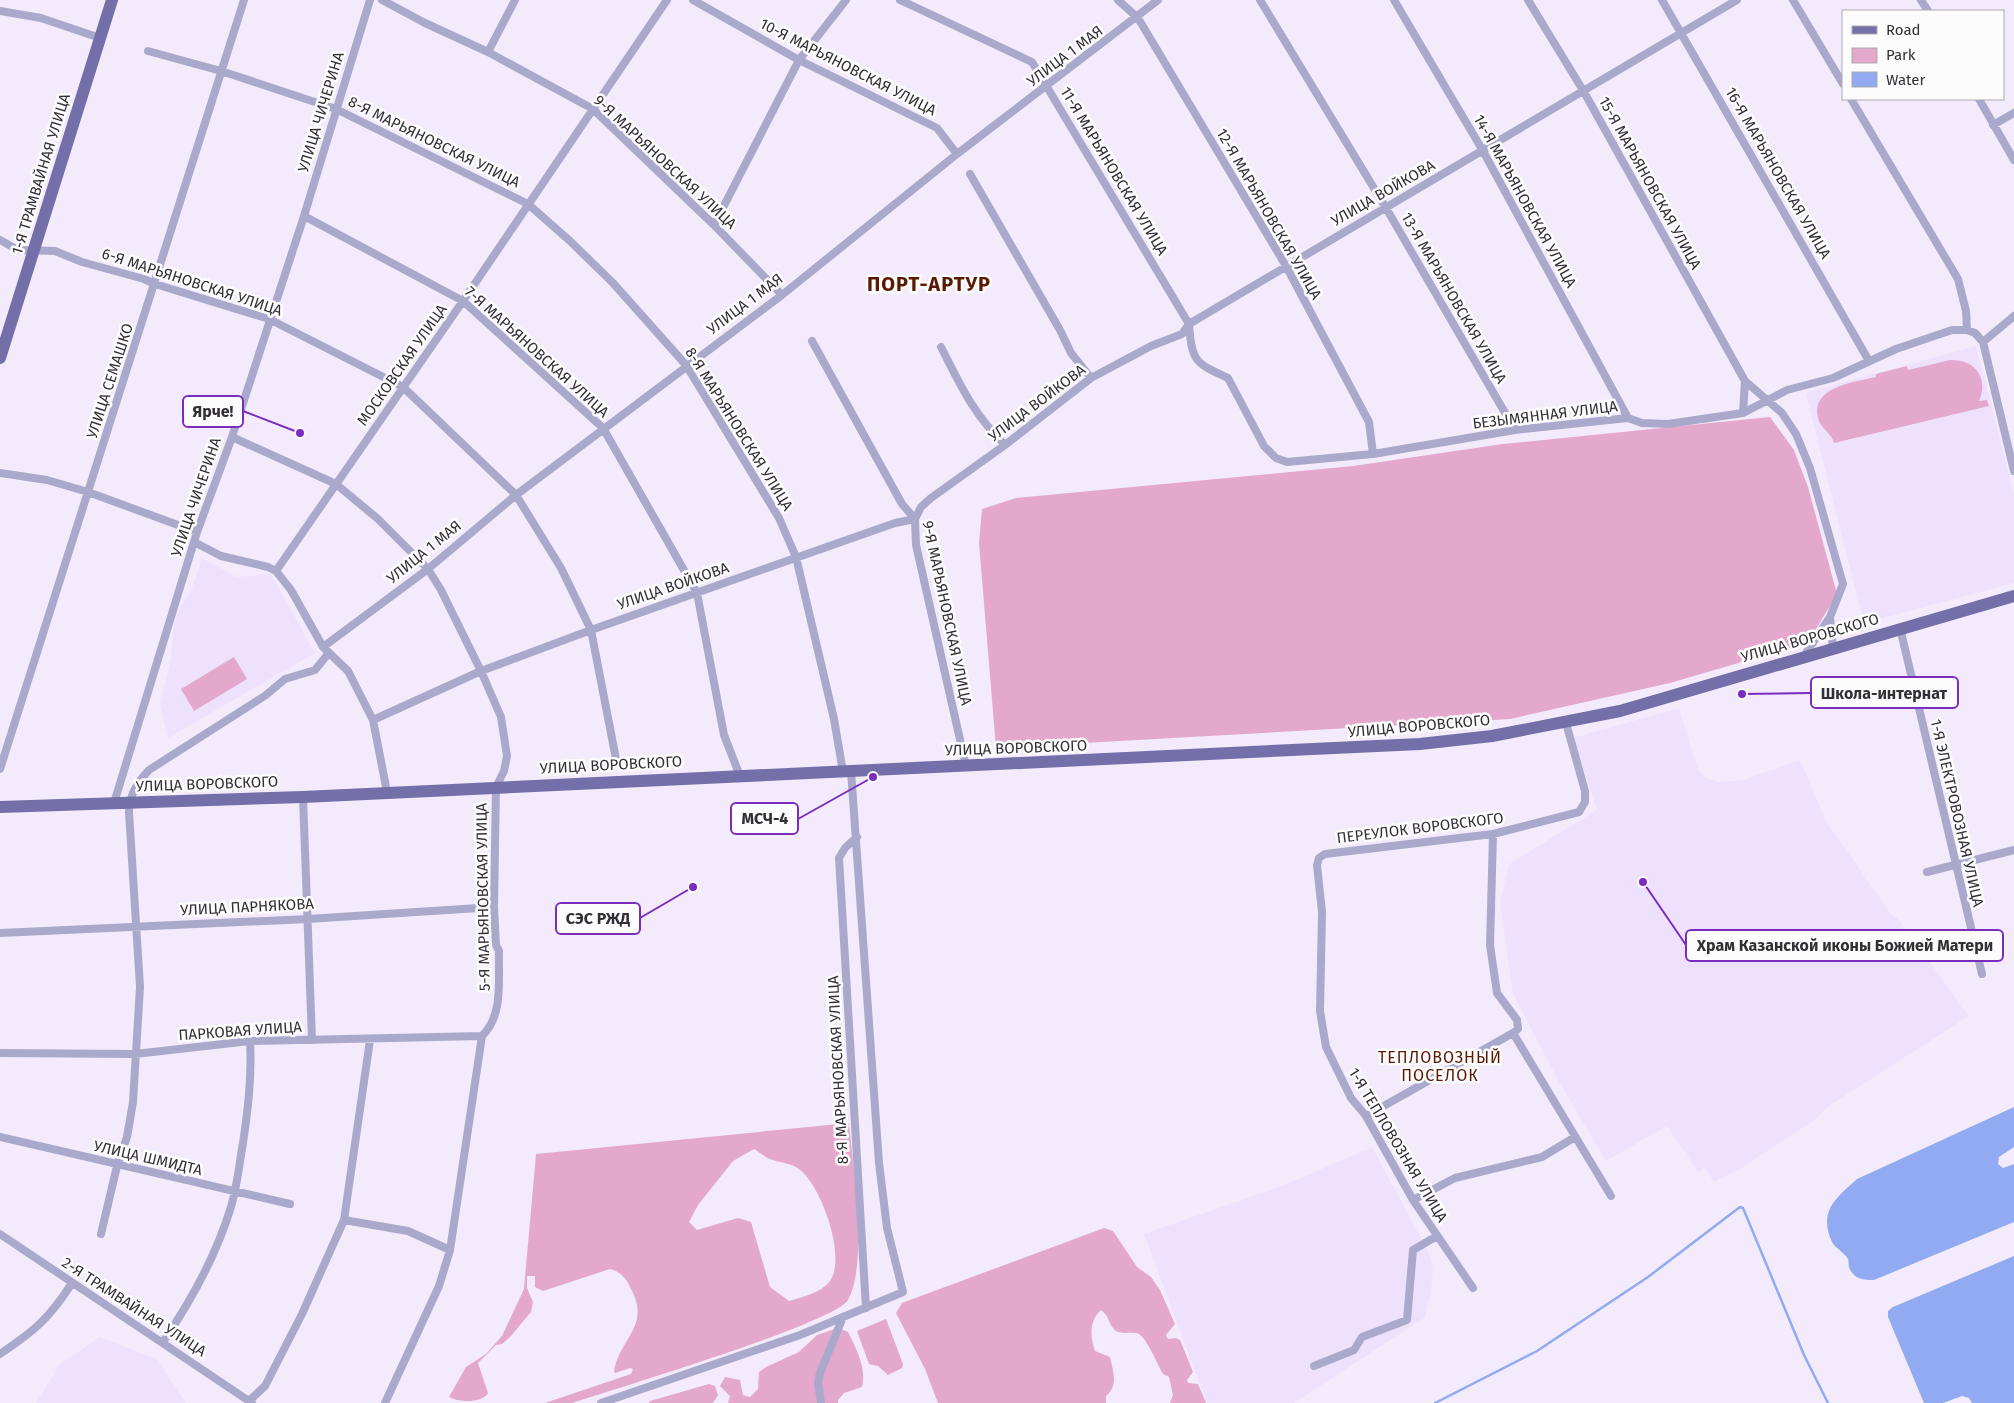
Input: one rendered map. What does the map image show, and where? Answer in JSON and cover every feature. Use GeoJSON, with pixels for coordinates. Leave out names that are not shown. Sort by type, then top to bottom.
{"type":"FeatureCollection","features":[{"type":"Feature","properties":{"kind":"main road","name":"1-Я ТРАМВАЙНАЯ УЛИЦА"},"geometry":{"type":"LineString","coordinates":[[0,358],[112,0]]}},
{"type":"Feature","properties":{"kind":"main road","name":"УЛИЦА ВОРОВСКОГО"},"geometry":{"type":"LineString","coordinates":[[0,807],[302,797],[1420,744],[1492,736],[1566,723],[1651,703],[1804,656],[2014,596]]}},
{"type":"Feature","properties":{"kind":"street","name":"УЛИЦА СЕМАШКО"},"geometry":{"type":"LineString","coordinates":[[0,769],[244,0]]}},
{"type":"Feature","properties":{"kind":"street","name":"УЛИЦА ЧИЧЕРИНА"},"geometry":{"type":"LineString","coordinates":[[114,803],[197,532],[232,437],[304,216],[370,0]]}},
{"type":"Feature","properties":{"kind":"street","name":"9-Я МАРЬЯНОВСКАЯ УЛИЦА"},"geometry":{"type":"LineString","coordinates":[[382,0],[425,23],[488,52],[593,109],[714,225],[782,295]]}},
{"type":"Feature","properties":{"kind":"street"},"geometry":{"type":"LineString","coordinates":[[488,52],[515,0]]}},
{"type":"Feature","properties":{"kind":"street","name":"МОСКОВСКАЯ УЛИЦА"},"geometry":{"type":"LineString","coordinates":[[276,571],[463,301],[667,0]]}},
{"type":"Feature","properties":{"kind":"street","name":"10-Я МАРЬЯНОВСКАЯ УЛИЦА"},"geometry":{"type":"LineString","coordinates":[[692,0],[799,60],[937,128],[957,154]]}},
{"type":"Feature","properties":{"kind":"street"},"geometry":{"type":"LineString","coordinates":[[714,225],[799,60],[846,0]]}},
{"type":"Feature","properties":{"kind":"street","name":"11-Я МАРЬЯНОВСКАЯ УЛИЦА"},"geometry":{"type":"LineString","coordinates":[[900,0],[1032,62],[1189,324],[1191,346],[1201,365],[1212,372],[1228,378],[1264,446]]}},
{"type":"Feature","properties":{"kind":"street","name":"12-Я МАРЬЯНОВСКАЯ УЛИЦА"},"geometry":{"type":"LineString","coordinates":[[1118,0],[1138,18],[1286,266],[1369,422],[1373,454]]}},
{"type":"Feature","properties":{"kind":"street","name":"УЛИЦА 1 МАЯ"},"geometry":{"type":"LineString","coordinates":[[129,803],[140,779],[149,770],[266,695],[285,679],[315,670],[326,650],[428,569],[516,495],[686,365],[782,295],[957,154],[1138,18],[1158,0]]}},
{"type":"Feature","properties":{"kind":"street","name":"13-Я МАРЬЯНОВСКАЯ УЛИЦА"},"geometry":{"type":"LineString","coordinates":[[1260,0],[1386,208],[1515,430]]}},
{"type":"Feature","properties":{"kind":"street","name":"14-Я МАРЬЯНОВСКАЯ УЛИЦА"},"geometry":{"type":"LineString","coordinates":[[1394,0],[1483,151],[1628,418]]}},
{"type":"Feature","properties":{"kind":"street","name":"15-Я МАРЬЯНОВСКАЯ УЛИЦА"},"geometry":{"type":"LineString","coordinates":[[1528,0],[1584,92],[1744,381],[1782,413],[1796,434],[1813,476],[1843,584],[1830,617]]}},
{"type":"Feature","properties":{"kind":"street","name":"16-Я МАРЬЯНОВСКАЯ УЛИЦА"},"geometry":{"type":"LineString","coordinates":[[1662,0],[1869,361]]}},
{"type":"Feature","properties":{"kind":"street","name":"УЛИЦА ВОЙКОВА"},"geometry":{"type":"LineString","coordinates":[[373,720],[482,671],[590,630],[895,523],[915,519],[921,506],[1005,445],[1091,378],[1151,346],[1182,334],[1189,324],[1737,0]]}},
{"type":"Feature","properties":{"kind":"street"},"geometry":{"type":"LineString","coordinates":[[1793,0],[1842,82]]}},
{"type":"Feature","properties":{"kind":"street"},"geometry":{"type":"LineString","coordinates":[[0,11],[41,18],[100,38]]}},
{"type":"Feature","properties":{"kind":"street","name":"8-Я МАРЬЯНОВСКАЯ УЛИЦА"},"geometry":{"type":"LineString","coordinates":[[148,51],[221,71],[336,109],[528,204],[613,283],[686,365],[779,518],[796,557],[847,771],[856,837],[879,1163],[887,1228],[903,1292],[866,1308],[839,858],[845,848],[856,837]]}},
{"type":"Feature","properties":{"kind":"street"},"geometry":{"type":"LineString","coordinates":[[1852,100],[1958,279],[1966,311],[1967,330],[1983,342],[2014,471]]}},
{"type":"Feature","properties":{"kind":"street"},"geometry":{"type":"LineString","coordinates":[[1980,100],[2014,160]]}},
{"type":"Feature","properties":{"kind":"street"},"geometry":{"type":"LineString","coordinates":[[1993,125],[2014,113]]}},
{"type":"Feature","properties":{"kind":"street"},"geometry":{"type":"LineString","coordinates":[[970,174],[1060,330],[1071,353],[1091,378]]}},
{"type":"Feature","properties":{"kind":"street","name":"7-Я МАРЬЯНОВСКАЯ УЛИЦА"},"geometry":{"type":"LineString","coordinates":[[304,216],[463,301],[603,428],[697,593],[724,735],[740,776]]}},
{"type":"Feature","properties":{"kind":"street","name":"6-Я МАРЬЯНОВСКАЯ УЛИЦА"},"geometry":{"type":"LineString","coordinates":[[0,240],[18,250],[55,251],[82,262],[144,278],[155,284],[269,319],[403,387],[516,495],[562,568],[590,630],[616,759]]}},
{"type":"Feature","properties":{"kind":"street"},"geometry":{"type":"LineString","coordinates":[[1983,342],[2014,316]]}},
{"type":"Feature","properties":{"kind":"street","name":"БЕЗЫМЯННАЯ УЛИЦА"},"geometry":{"type":"LineString","coordinates":[[1264,446],[1276,458],[1287,462],[1373,454],[1515,430],[1628,418],[1642,423],[1668,424],[1743,413],[1787,390],[1833,378],[1869,361],[1952,330],[1967,330]]}},
{"type":"Feature","properties":{"kind":"street"},"geometry":{"type":"LineString","coordinates":[[1175,338],[1191,346]]}},
{"type":"Feature","properties":{"kind":"street","name":"9-Я МАРЬЯНОВСКАЯ УЛИЦА"},"geometry":{"type":"LineString","coordinates":[[812,340],[902,504],[915,519],[916,545],[966,766]]}},
{"type":"Feature","properties":{"kind":"street"},"geometry":{"type":"LineString","coordinates":[[941,348],[973,410],[1005,445]]}},
{"type":"Feature","properties":{"kind":"street"},"geometry":{"type":"LineString","coordinates":[[1743,413],[1744,381]]}},
{"type":"Feature","properties":{"kind":"street","name":"5-Я МАРЬЯНОВСКАЯ УЛИЦА"},"geometry":{"type":"LineString","coordinates":[[232,437],[336,484],[378,519],[428,569],[441,590],[482,671],[500,717],[507,756],[504,770],[496,787],[494,906],[496,945],[499,951],[497,1012],[491,1027],[482,1036],[450,1250],[439,1286],[385,1403]]}},
{"type":"Feature","properties":{"kind":"street"},"geometry":{"type":"LineString","coordinates":[[0,473],[46,480],[88,492],[197,532]]}},
{"type":"Feature","properties":{"kind":"street"},"geometry":{"type":"LineString","coordinates":[[194,542],[222,556],[268,567],[276,571],[291,590],[326,650],[348,670],[373,720],[387,792]]}},
{"type":"Feature","properties":{"kind":"street"},"geometry":{"type":"LineString","coordinates":[[1830,617],[1833,648]]}},
{"type":"Feature","properties":{"kind":"street"},"geometry":{"type":"LineString","coordinates":[[1804,656],[1830,617]]}},
{"type":"Feature","properties":{"kind":"street","name":"1-Я ЭЛЕКТРОВОЗНАЯ УЛИЦА"},"geometry":{"type":"LineString","coordinates":[[1900,628],[1947,822],[1954,865],[1982,974]]}},
{"type":"Feature","properties":{"kind":"street","name":"ПЕРЕУЛОК ВОРОВСКОГО"},"geometry":{"type":"LineString","coordinates":[[1319,858],[1325,854],[1493,834],[1572,815],[1583,808],[1585,792],[1566,723]]}},
{"type":"Feature","properties":{"kind":"street"},"geometry":{"type":"LineString","coordinates":[[302,797],[312,1040]]}},
{"type":"Feature","properties":{"kind":"street"},"geometry":{"type":"LineString","coordinates":[[101,1234],[129,1128],[133,1102],[140,987],[129,803]]}},
{"type":"Feature","properties":{"kind":"street"},"geometry":{"type":"LineString","coordinates":[[1366,1116],[1513,1033],[1519,1025],[1498,992],[1490,945],[1493,834]]}},
{"type":"Feature","properties":{"kind":"street"},"geometry":{"type":"LineString","coordinates":[[1927,872],[2014,850]]}},
{"type":"Feature","properties":{"kind":"street","name":"1-Я ТЕПЛОВОЗНАЯ УЛИЦА"},"geometry":{"type":"LineString","coordinates":[[1319,858],[1322,912],[1320,1011],[1326,1047],[1351,1098],[1366,1116],[1413,1200],[1473,1288]]}},
{"type":"Feature","properties":{"kind":"street","name":"УЛИЦА ПАРНЯКОВА"},"geometry":{"type":"LineString","coordinates":[[0,933],[308,918],[494,906]]}},
{"type":"Feature","properties":{"kind":"street"},"geometry":{"type":"LineString","coordinates":[[1513,1033],[1611,1196]]}},
{"type":"Feature","properties":{"kind":"street","name":"ПАРКОВАЯ УЛИЦА"},"geometry":{"type":"LineString","coordinates":[[0,1053],[135,1054],[250,1041],[370,1040],[482,1036]]}},
{"type":"Feature","properties":{"kind":"street"},"geometry":{"type":"LineString","coordinates":[[251,1402],[265,1386],[302,1314],[344,1220],[370,1040]]}},
{"type":"Feature","properties":{"kind":"street"},"geometry":{"type":"LineString","coordinates":[[163,1342],[190,1302],[214,1252],[230,1209],[250,1095],[252,1071],[250,1041]]}},
{"type":"Feature","properties":{"kind":"street","name":"УЛИЦА ШМИДТА"},"geometry":{"type":"LineString","coordinates":[[0,1137],[118,1166],[290,1204]]}},
{"type":"Feature","properties":{"kind":"street"},"geometry":{"type":"LineString","coordinates":[[1413,1200],[1455,1178],[1542,1157],[1575,1138]]}},
{"type":"Feature","properties":{"kind":"street"},"geometry":{"type":"LineString","coordinates":[[344,1220],[408,1231],[450,1250]]}},
{"type":"Feature","properties":{"kind":"street","name":"2-Я ТРАМВАЙНАЯ УЛИЦА"},"geometry":{"type":"LineString","coordinates":[[0,1234],[251,1402]]}},
{"type":"Feature","properties":{"kind":"street"},"geometry":{"type":"LineString","coordinates":[[1314,1366],[1354,1350],[1362,1337],[1407,1320],[1413,1250],[1437,1236]]}},
{"type":"Feature","properties":{"kind":"street"},"geometry":{"type":"LineString","coordinates":[[0,1354],[35,1330],[57,1306],[72,1283]]}},
{"type":"Feature","properties":{"kind":"street"},"geometry":{"type":"LineString","coordinates":[[601,1403],[800,1335],[866,1308]]}},
{"type":"Feature","properties":{"kind":"street"},"geometry":{"type":"LineString","coordinates":[[821,1403],[818,1382],[820,1373],[843,1317]]}},
{"type":"Feature","properties":{"kind":"shaded area"},"geometry":{"type":"Polygon","coordinates":[[[1976,346],[2014,495],[2014,583],[1864,623],[1806,395],[1808,392],[1976,346]]]}},
{"type":"Feature","properties":{"kind":"shaded area"},"geometry":{"type":"Polygon","coordinates":[[[202,558],[237,577],[271,574],[315,653],[168,738],[160,705],[171,657],[174,623],[178,611],[191,591],[202,558]]]}},
{"type":"Feature","properties":{"kind":"shaded area"},"geometry":{"type":"Polygon","coordinates":[[[1679,708],[1698,770],[1708,779],[1720,782],[1743,780],[1800,760],[1827,823],[1891,914],[1898,919],[1969,1016],[1829,1106],[1813,1121],[1743,1167],[1714,1182],[1705,1168],[1698,1172],[1667,1126],[1606,1161],[1558,1080],[1513,994],[1500,902],[1509,864],[1597,810],[1573,738],[1679,708]]]}},
{"type":"Feature","properties":{"kind":"shaded area"},"geometry":{"type":"Polygon","coordinates":[[[1372,1147],[1428,1251],[1433,1267],[1431,1292],[1424,1318],[1294,1403],[1207,1403],[1144,1234],[1287,1184],[1372,1147]]]}},
{"type":"Feature","properties":{"kind":"shaded area"},"geometry":{"type":"Polygon","coordinates":[[[100,1337],[156,1359],[186,1403],[36,1403],[60,1364],[100,1337]]]}},
{"type":"Feature","properties":{"kind":"green space"},"geometry":{"type":"Polygon","coordinates":[[[1950,360],[1973,366],[1981,378],[1982,393],[1979,401],[1987,400],[1989,406],[1834,443],[1819,421],[1817,410],[1820,400],[1826,393],[1835,388],[1907,366],[1908,370],[1950,360]]]}},
{"type":"Feature","properties":{"kind":"green space"},"geometry":{"type":"Polygon","coordinates":[[[1770,417],[1794,450],[1808,487],[1837,594],[1816,629],[1803,644],[1670,683],[1510,719],[996,748],[979,543],[982,509],[1016,498],[1353,466],[1503,444],[1770,417]]]}},
{"type":"Feature","properties":{"kind":"green space"},"geometry":{"type":"Polygon","coordinates":[[[234,657],[247,679],[194,711],[181,689],[234,657]]]}},
{"type":"Feature","properties":{"kind":"green space"},"geometry":{"type":"Polygon","coordinates":[[[849,1123],[856,1188],[858,1240],[854,1284],[848,1300],[834,1310],[805,1324],[673,1371],[572,1403],[545,1403],[631,1374],[633,1369],[630,1368],[615,1373],[614,1371],[622,1349],[636,1323],[638,1313],[636,1302],[625,1279],[610,1269],[543,1291],[535,1287],[535,1276],[527,1276],[527,1288],[533,1302],[531,1312],[510,1337],[502,1344],[496,1345],[478,1363],[488,1393],[481,1399],[470,1401],[449,1397],[466,1367],[486,1354],[502,1336],[524,1289],[536,1154],[849,1123]],[[754,1149],[733,1161],[698,1205],[689,1222],[697,1230],[738,1218],[751,1222],[770,1287],[789,1301],[816,1292],[830,1281],[834,1270],[835,1256],[833,1239],[823,1205],[807,1177],[796,1167],[770,1159],[754,1149]]]}},
{"type":"Feature","properties":{"kind":"green space"},"geometry":{"type":"Polygon","coordinates":[[[1104,1228],[1113,1231],[1137,1267],[1151,1277],[1160,1290],[1175,1324],[1166,1335],[1168,1339],[1176,1338],[1180,1340],[1193,1372],[1187,1380],[1188,1383],[1198,1384],[1206,1403],[1170,1403],[1173,1395],[1169,1377],[1163,1374],[1145,1341],[1139,1334],[1116,1331],[1101,1310],[1094,1319],[1092,1340],[1095,1351],[1110,1357],[1114,1383],[1106,1396],[1106,1403],[938,1403],[925,1369],[896,1313],[902,1303],[1104,1228]]]}},
{"type":"Feature","properties":{"kind":"green space"},"geometry":{"type":"Polygon","coordinates":[[[886,1319],[903,1364],[902,1368],[888,1375],[878,1366],[869,1364],[857,1331],[886,1319]]]}},
{"type":"Feature","properties":{"kind":"green space"},"geometry":{"type":"Polygon","coordinates":[[[838,1328],[848,1332],[857,1352],[863,1373],[862,1387],[844,1393],[838,1400],[838,1403],[728,1403],[730,1396],[720,1386],[725,1377],[740,1380],[743,1395],[750,1397],[758,1389],[759,1372],[799,1352],[817,1335],[838,1328]]]}},
{"type":"Feature","properties":{"kind":"green space"},"geometry":{"type":"Polygon","coordinates":[[[709,1384],[715,1386],[718,1395],[713,1403],[649,1403],[650,1401],[709,1384]]]}},
{"type":"Feature","properties":{"kind":"water"},"geometry":{"type":"Polygon","coordinates":[[[2014,1107],[2014,1147],[1999,1157],[1998,1164],[2003,1168],[2014,1164],[2014,1222],[1874,1280],[1862,1279],[1853,1274],[1849,1267],[1848,1259],[1832,1242],[1828,1231],[1828,1213],[1842,1192],[1857,1179],[2014,1107]]]}},
{"type":"Feature","properties":{"kind":"water"},"geometry":{"type":"Polygon","coordinates":[[[2014,1256],[2014,1403],[1972,1403],[1969,1398],[1962,1396],[1943,1403],[1924,1403],[1888,1317],[1888,1311],[1893,1307],[2014,1256]]]}},
{"type":"Feature","properties":{"kind":"waterway"},"geometry":{"type":"LineString","coordinates":[[1435,1403],[1537,1351],[1648,1277],[1740,1207],[1743,1208],[1804,1355],[1828,1403]]}},
{"type":"Feature","properties":{"kind":"place","name":"Ярче!"},"geometry":{"type":"Point","coordinates":[300,433]}},
{"type":"Feature","properties":{"kind":"place","name":"Школа-интернат"},"geometry":{"type":"Point","coordinates":[1742,694]}},
{"type":"Feature","properties":{"kind":"place","name":"МСЧ-4"},"geometry":{"type":"Point","coordinates":[873,777]}},
{"type":"Feature","properties":{"kind":"place","name":"Храм Казанской иконы Божией Матери"},"geometry":{"type":"Point","coordinates":[1643,882]}},
{"type":"Feature","properties":{"kind":"place","name":"СЭС РЖД"},"geometry":{"type":"Point","coordinates":[693,887]}},
{"type":"Feature","properties":{"kind":"district","name":"ПОРТ-АРТУР"},"geometry":{"type":"Point","coordinates":[929,284]}},
{"type":"Feature","properties":{"kind":"district","name":"ТЕПЛОВОЗНЫЙ ПОСЕЛОК"},"geometry":{"type":"Point","coordinates":[1440,1066]}}]}
